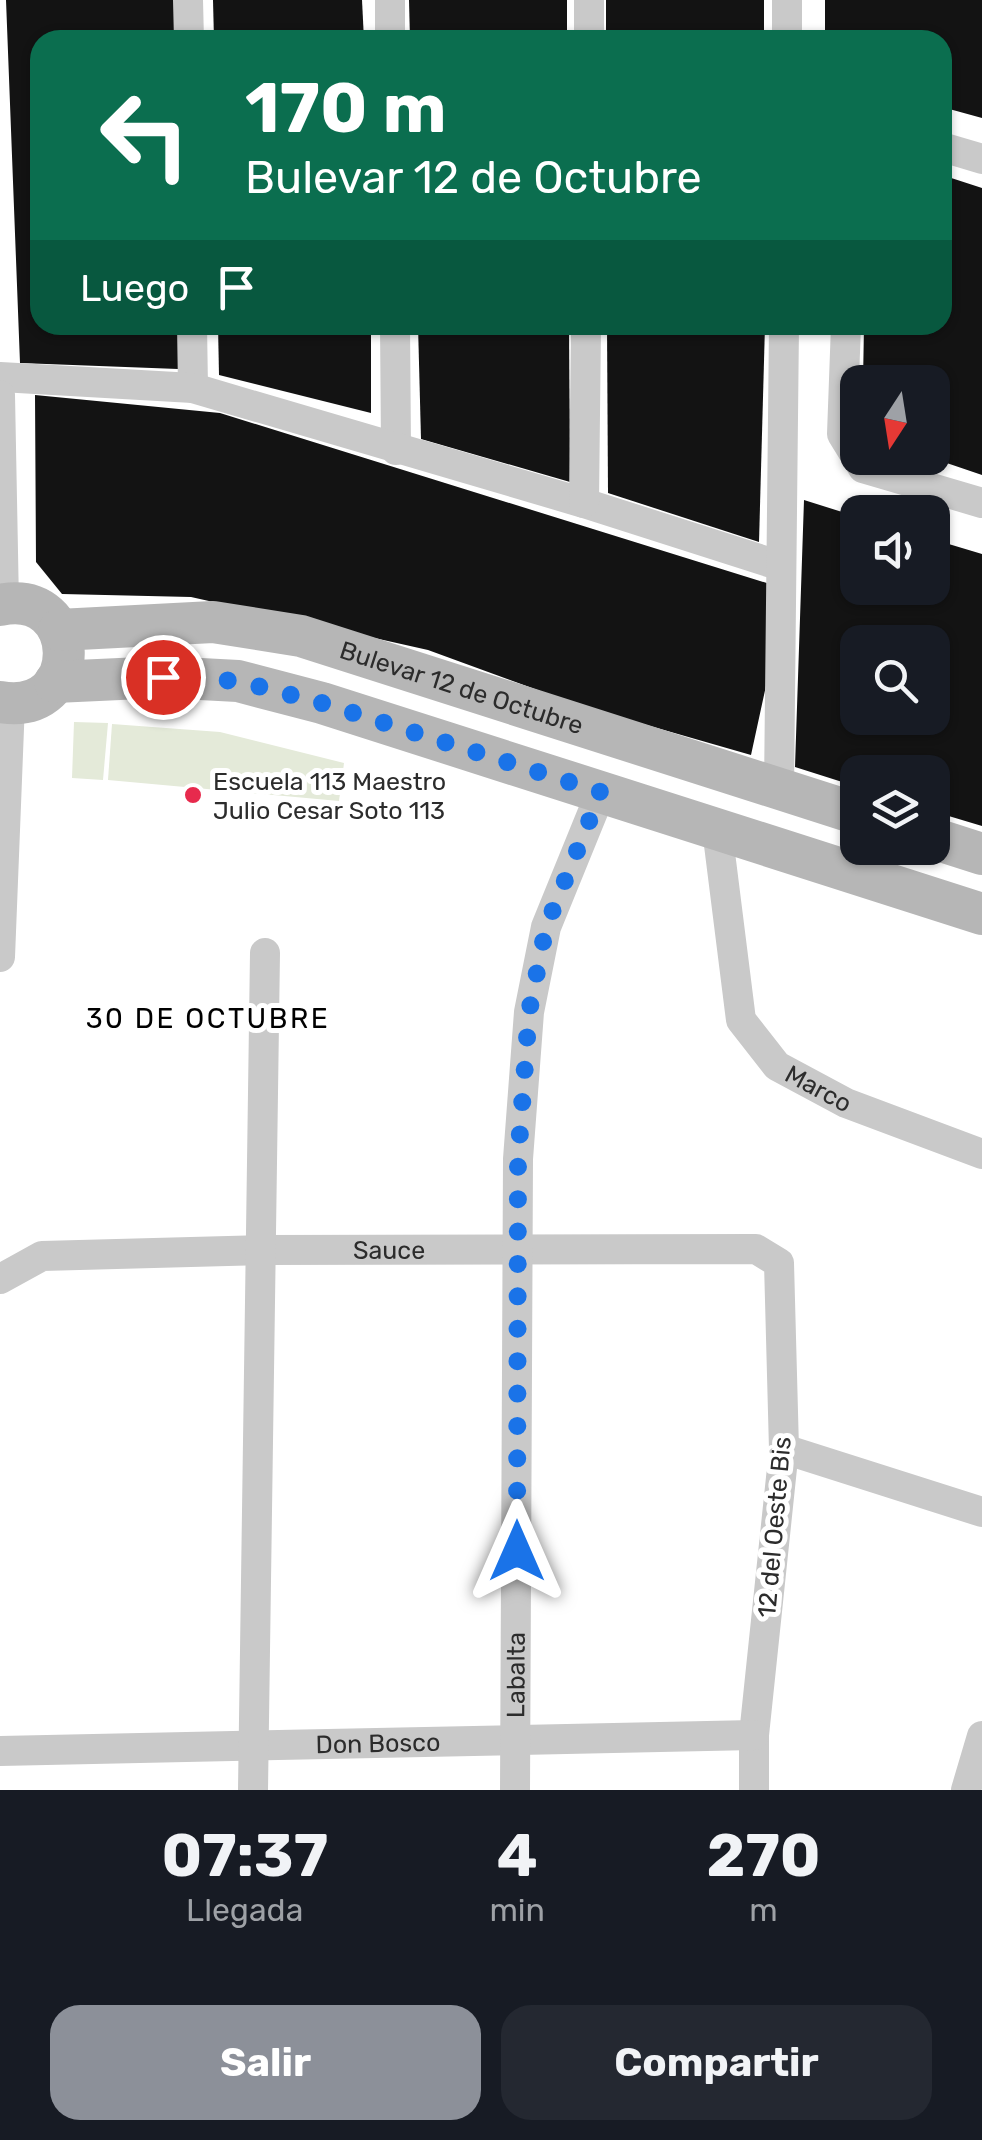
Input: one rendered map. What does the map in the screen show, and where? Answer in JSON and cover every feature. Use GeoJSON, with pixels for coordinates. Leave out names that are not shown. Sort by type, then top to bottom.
{"type":"FeatureCollection","features":[{"type":"Feature","properties":{"kind":"main road"},"geometry":{"type":"LineString","coordinates":[[2,588],[50,616],[66,652],[55,682],[34,700],[5,702]]}},
{"type":"Feature","properties":{"kind":"main road","name":"Bulevar 12 de Octubre"},"geometry":{"type":"LineString","coordinates":[[59,630],[213,622],[270,629],[840,808]]}},
{"type":"Feature","properties":{"kind":"main road"},"geometry":{"type":"LineString","coordinates":[[55,682],[163,677],[238,681],[322,703],[982,914]]}},
{"type":"Feature","properties":{"kind":"main road"},"geometry":{"type":"LineString","coordinates":[[709,827],[721,770]]}},
{"type":"Feature","properties":{"kind":"main road"},"geometry":{"type":"LineString","coordinates":[[950,844],[982,854]]}},
{"type":"Feature","properties":{"kind":"street"},"geometry":{"type":"LineString","coordinates":[[188,0],[189,30]]}},
{"type":"Feature","properties":{"kind":"street"},"geometry":{"type":"LineString","coordinates":[[390,0],[390,30]]}},
{"type":"Feature","properties":{"kind":"street"},"geometry":{"type":"LineString","coordinates":[[589,0],[589,30]]}},
{"type":"Feature","properties":{"kind":"street"},"geometry":{"type":"LineString","coordinates":[[787,0],[787,30]]}},
{"type":"Feature","properties":{"kind":"street"},"geometry":{"type":"LineString","coordinates":[[952,150],[982,159]]}},
{"type":"Feature","properties":{"kind":"street"},"geometry":{"type":"LineString","coordinates":[[192,335],[193,388]]}},
{"type":"Feature","properties":{"kind":"street"},"geometry":{"type":"LineString","coordinates":[[394,335],[396,450]]}},
{"type":"Feature","properties":{"kind":"street"},"geometry":{"type":"LineString","coordinates":[[584,502],[586,335]]}},
{"type":"Feature","properties":{"kind":"street"},"geometry":{"type":"LineString","coordinates":[[779,789],[784,335]]}},
{"type":"Feature","properties":{"kind":"street"},"geometry":{"type":"LineString","coordinates":[[846,335],[842,434],[863,468],[982,503]]}},
{"type":"Feature","properties":{"kind":"street"},"geometry":{"type":"LineString","coordinates":[[0,377],[193,388],[584,502],[782,566]]}},
{"type":"Feature","properties":{"kind":"street"},"geometry":{"type":"LineString","coordinates":[[0,395],[2,588]]}},
{"type":"Feature","properties":{"kind":"street"},"geometry":{"type":"LineString","coordinates":[[0,957],[5,702]]}},
{"type":"Feature","properties":{"kind":"street","name":"Labalta"},"geometry":{"type":"LineString","coordinates":[[515,1790],[518,1159],[529,1012],[546,927],[601,792]]}},
{"type":"Feature","properties":{"kind":"street","name":"Marco"},"geometry":{"type":"LineString","coordinates":[[709,827],[741,1020],[777,1066],[846,1103],[982,1154]]}},
{"type":"Feature","properties":{"kind":"street"},"geometry":{"type":"LineString","coordinates":[[254,1790],[265,953]]}},
{"type":"Feature","properties":{"kind":"street","name":"Sauce"},"geometry":{"type":"LineString","coordinates":[[0,1279],[42,1256],[262,1250],[756,1249],[779,1263]]}},
{"type":"Feature","properties":{"kind":"street","name":"12 del Oeste Bis"},"geometry":{"type":"LineString","coordinates":[[754,1790],[754,1734],[784,1449],[779,1263]]}},
{"type":"Feature","properties":{"kind":"street"},"geometry":{"type":"LineString","coordinates":[[784,1449],[982,1512]]}},
{"type":"Feature","properties":{"kind":"street","name":"Don Bosco"},"geometry":{"type":"LineString","coordinates":[[0,1751],[754,1734]]}},
{"type":"Feature","properties":{"kind":"street"},"geometry":{"type":"LineString","coordinates":[[966,1790],[982,1736]]}},
{"type":"Feature","properties":{"kind":"green space"},"geometry":{"type":"Polygon","coordinates":[[[74,722],[108,723],[103,780],[72,778],[74,722]]]}},
{"type":"Feature","properties":{"kind":"green space"},"geometry":{"type":"Polygon","coordinates":[[[112,724],[220,732],[344,763],[339,801],[108,780],[112,724]]]}},
{"type":"Feature","properties":{"kind":"building"},"geometry":{"type":"Polygon","coordinates":[[[6,0],[175,0],[175,30],[30,30],[30,335],[178,335],[178,369],[20,363],[6,0]]]}},
{"type":"Feature","properties":{"kind":"building"},"geometry":{"type":"Polygon","coordinates":[[[213,0],[362,0],[364,30],[214,30],[213,0]]]}},
{"type":"Feature","properties":{"kind":"building"},"geometry":{"type":"Polygon","coordinates":[[[409,0],[567,0],[567,30],[410,30],[409,0]]]}},
{"type":"Feature","properties":{"kind":"building"},"geometry":{"type":"Polygon","coordinates":[[[606,0],[764,0],[764,30],[606,30],[606,0]]]}},
{"type":"Feature","properties":{"kind":"building"},"geometry":{"type":"Polygon","coordinates":[[[825,0],[982,0],[982,118],[952,110],[952,30],[825,30],[825,0]]]}},
{"type":"Feature","properties":{"kind":"building"},"geometry":{"type":"Polygon","coordinates":[[[952,178],[982,188],[982,475],[950,464],[950,365],[863,365],[864,335],[952,335],[952,178]]]}},
{"type":"Feature","properties":{"kind":"building"},"geometry":{"type":"Polygon","coordinates":[[[218,335],[371,335],[371,413],[219,375],[218,335]]]}},
{"type":"Feature","properties":{"kind":"building"},"geometry":{"type":"Polygon","coordinates":[[[418,335],[569,335],[570,482],[421,439],[418,335]]]}},
{"type":"Feature","properties":{"kind":"building"},"geometry":{"type":"Polygon","coordinates":[[[607,335],[765,335],[759,542],[608,493],[607,335]]]}},
{"type":"Feature","properties":{"kind":"building"},"geometry":{"type":"Polygon","coordinates":[[[35,395],[220,413],[770,584],[769,672],[751,755],[584,707],[428,650],[191,597],[62,594],[36,562],[35,395]]]}},
{"type":"Feature","properties":{"kind":"building"},"geometry":{"type":"Polygon","coordinates":[[[804,500],[840,511],[840,605],[950,605],[950,544],[982,554],[982,826],[950,816],[950,755],[840,755],[840,781],[795,767],[804,500]]]}},
{"type":"Feature","properties":{"kind":"place","name":"Escuela 113 Maestro Julio Cesar Soto 113"},"geometry":{"type":"Point","coordinates":[193,795]}},
{"type":"Feature","properties":{"kind":"district","name":"30 DE OCTUBRE"},"geometry":{"type":"Point","coordinates":[208,1018]}},
{"type":"Feature","properties":{"kind":"route"},"geometry":{"type":"LineString","coordinates":[[163,677],[238,681],[322,703],[601,792],[546,927],[529,1012],[518,1159],[517,1551]]}}]}
